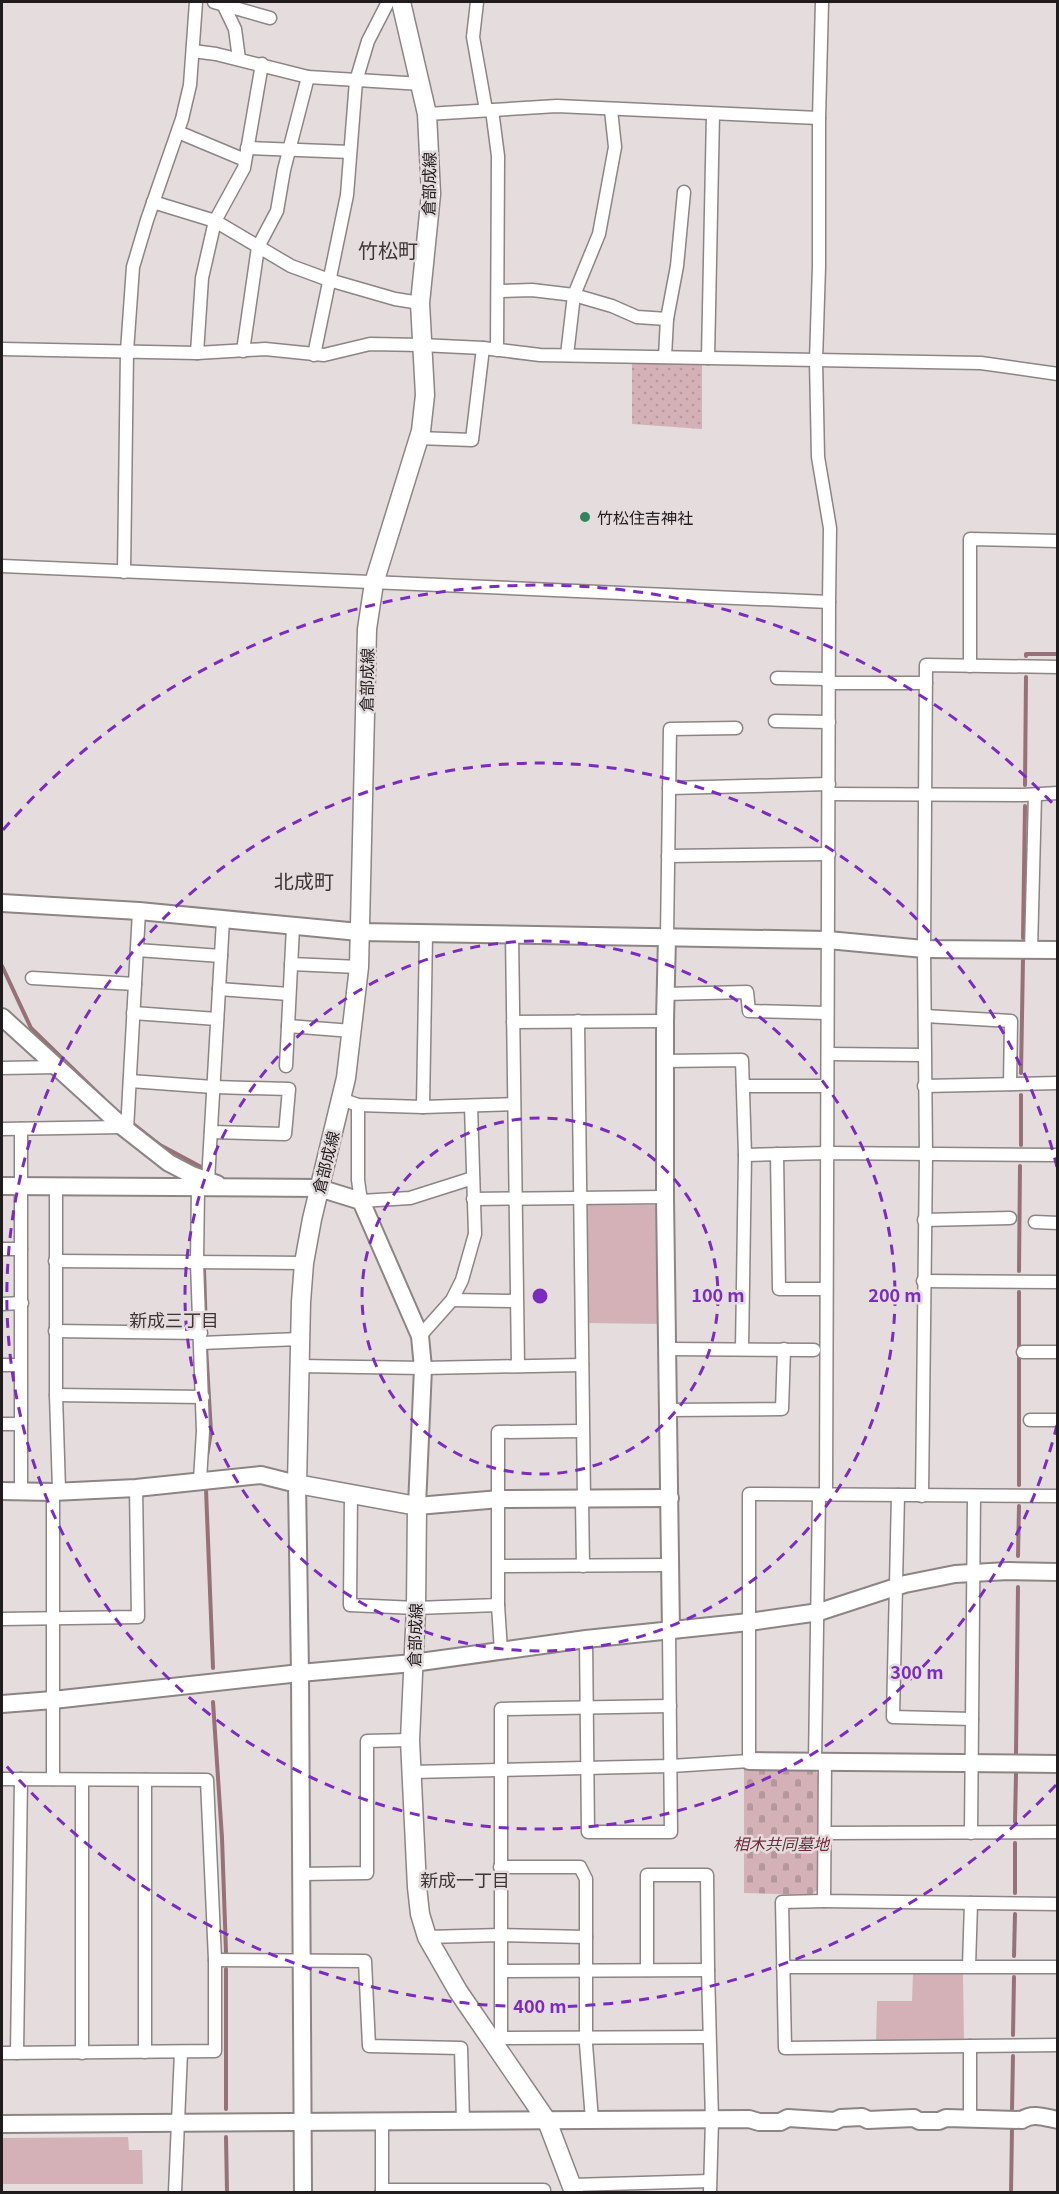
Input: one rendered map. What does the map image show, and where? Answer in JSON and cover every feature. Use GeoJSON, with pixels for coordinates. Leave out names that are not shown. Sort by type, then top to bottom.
{"type":"FeatureCollection","features":[{"type":"Feature","properties":{"kind":"main road","name":"倉部成線"},"geometry":{"type":"LineString","coordinates":[[297,1484],[304,1263],[319,1188],[349,1102],[346,1078],[359,967],[367,628],[374,583],[418,438],[425,395],[420,303],[430,194],[427,114],[422,84],[401,2]]}},
{"type":"Feature","properties":{"kind":"main road"},"geometry":{"type":"LineString","coordinates":[[297,1484],[417,1506]]}},
{"type":"Feature","properties":{"kind":"main road","name":"倉部成線"},"geometry":{"type":"LineString","coordinates":[[417,1506],[411,1740],[420,1914],[427,1937],[458,1991],[498,2042],[547,2121],[573,2189]]}},
{"type":"Feature","properties":{"kind":"street"},"geometry":{"type":"LineString","coordinates":[[124,572],[127,351],[133,267],[178,132],[190,85],[196,2]]}},
{"type":"Feature","properties":{"kind":"street"},"geometry":{"type":"LineString","coordinates":[[314,355],[347,195],[356,81],[368,41],[388,2]]}},
{"type":"Feature","properties":{"kind":"street"},"geometry":{"type":"LineString","coordinates":[[477,2],[473,37],[498,156],[497,350]]}},
{"type":"Feature","properties":{"kind":"street"},"geometry":{"type":"LineString","coordinates":[[822,2],[816,361],[818,457],[831,528],[826,1289],[817,1612],[820,1762],[826,1833],[824,1901]]}},
{"type":"Feature","properties":{"kind":"street"},"geometry":{"type":"LineString","coordinates":[[219,3],[235,29],[239,59]]}},
{"type":"Feature","properties":{"kind":"street"},"geometry":{"type":"LineString","coordinates":[[219,3],[270,18]]}},
{"type":"Feature","properties":{"kind":"street"},"geometry":{"type":"LineString","coordinates":[[193,51],[262,64],[308,77],[422,84]]}},
{"type":"Feature","properties":{"kind":"street"},"geometry":{"type":"LineString","coordinates":[[197,353],[202,278],[215,220],[244,168],[262,64]]}},
{"type":"Feature","properties":{"kind":"street"},"geometry":{"type":"LineString","coordinates":[[243,351],[258,247],[277,211],[308,77]]}},
{"type":"Feature","properties":{"kind":"street"},"geometry":{"type":"LineString","coordinates":[[427,114],[557,106],[819,118]]}},
{"type":"Feature","properties":{"kind":"street"},"geometry":{"type":"LineString","coordinates":[[567,355],[574,295],[598,234],[615,147],[611,110]]}},
{"type":"Feature","properties":{"kind":"street"},"geometry":{"type":"LineString","coordinates":[[708,358],[713,114]]}},
{"type":"Feature","properties":{"kind":"street"},"geometry":{"type":"LineString","coordinates":[[178,132],[246,154],[290,148],[350,152]]}},
{"type":"Feature","properties":{"kind":"street"},"geometry":{"type":"LineString","coordinates":[[665,357],[667,319],[677,266],[684,192]]}},
{"type":"Feature","properties":{"kind":"street"},"geometry":{"type":"LineString","coordinates":[[153,202],[215,220],[291,266],[329,280],[395,299],[420,303]]}},
{"type":"Feature","properties":{"kind":"street"},"geometry":{"type":"LineString","coordinates":[[498,291],[532,290],[574,295],[612,306],[637,317],[667,319]]}},
{"type":"Feature","properties":{"kind":"street"},"geometry":{"type":"LineString","coordinates":[[2,349],[197,353],[265,349],[324,355],[370,344],[422,345],[483,348],[540,355],[981,363],[1058,374]]}},
{"type":"Feature","properties":{"kind":"street"},"geometry":{"type":"LineString","coordinates":[[418,438],[472,440],[483,348]]}},
{"type":"Feature","properties":{"kind":"street"},"geometry":{"type":"LineString","coordinates":[[970,666],[970,539],[1058,541]]}},
{"type":"Feature","properties":{"kind":"street"},"geometry":{"type":"LineString","coordinates":[[2,566],[829,602]]}},
{"type":"Feature","properties":{"kind":"street"},"geometry":{"type":"LineString","coordinates":[[922,1496],[926,1155],[924,796],[926,665],[1058,667]]}},
{"type":"Feature","properties":{"kind":"street"},"geometry":{"type":"LineString","coordinates":[[777,678],[926,683]]}},
{"type":"Feature","properties":{"kind":"street"},"geometry":{"type":"LineString","coordinates":[[775,721],[828,722]]}},
{"type":"Feature","properties":{"kind":"street"},"geometry":{"type":"LineString","coordinates":[[586,1639],[588,1832],[671,1832],[669,1349],[665,1197],[665,993],[670,729],[736,728]]}},
{"type":"Feature","properties":{"kind":"street"},"geometry":{"type":"LineString","coordinates":[[669,788],[829,789],[924,796],[1058,793]]}},
{"type":"Feature","properties":{"kind":"street"},"geometry":{"type":"LineString","coordinates":[[1031,950],[1035,795]]}},
{"type":"Feature","properties":{"kind":"street"},"geometry":{"type":"LineString","coordinates":[[668,856],[828,854]]}},
{"type":"Feature","properties":{"kind":"street"},"geometry":{"type":"LineString","coordinates":[[2,903],[139,911],[359,932],[828,940],[924,949],[1058,950]]}},
{"type":"Feature","properties":{"kind":"street"},"geometry":{"type":"LineString","coordinates":[[125,1128],[130,1081],[139,911]]}},
{"type":"Feature","properties":{"kind":"street"},"geometry":{"type":"LineString","coordinates":[[200,1480],[203,1397],[197,1263],[203,1184],[211,1132],[223,920]]}},
{"type":"Feature","properties":{"kind":"street"},"geometry":{"type":"LineString","coordinates":[[286,1066],[293,927]]}},
{"type":"Feature","properties":{"kind":"street"},"geometry":{"type":"LineString","coordinates":[[423,1107],[426,934]]}},
{"type":"Feature","properties":{"kind":"street"},"geometry":{"type":"LineString","coordinates":[[512,934],[518,1366]]}},
{"type":"Feature","properties":{"kind":"street"},"geometry":{"type":"LineString","coordinates":[[137,950],[221,956]]}},
{"type":"Feature","properties":{"kind":"street"},"geometry":{"type":"LineString","coordinates":[[291,964],[359,967]]}},
{"type":"Feature","properties":{"kind":"street"},"geometry":{"type":"LineString","coordinates":[[32,978],[135,984]]}},
{"type":"Feature","properties":{"kind":"street"},"geometry":{"type":"LineString","coordinates":[[219,989],[289,994]]}},
{"type":"Feature","properties":{"kind":"street"},"geometry":{"type":"LineString","coordinates":[[665,993],[747,992],[749,1011],[827,1013]]}},
{"type":"Feature","properties":{"kind":"street"},"geometry":{"type":"LineString","coordinates":[[133,1013],[217,1019]]}},
{"type":"Feature","properties":{"kind":"street"},"geometry":{"type":"LineString","coordinates":[[925,1016],[1011,1021],[1010,1084]]}},
{"type":"Feature","properties":{"kind":"street"},"geometry":{"type":"LineString","coordinates":[[2,1017],[125,1128],[169,1163],[203,1184]]}},
{"type":"Feature","properties":{"kind":"street"},"geometry":{"type":"LineString","coordinates":[[513,1022],[665,1020]]}},
{"type":"Feature","properties":{"kind":"street"},"geometry":{"type":"LineString","coordinates":[[578,1021],[583,1566]]}},
{"type":"Feature","properties":{"kind":"street"},"geometry":{"type":"LineString","coordinates":[[288,1026],[352,1031]]}},
{"type":"Feature","properties":{"kind":"street"},"geometry":{"type":"LineString","coordinates":[[828,1054],[924,1055]]}},
{"type":"Feature","properties":{"kind":"street"},"geometry":{"type":"LineString","coordinates":[[665,1061],[742,1060],[745,1155],[742,1349]]}},
{"type":"Feature","properties":{"kind":"street"},"geometry":{"type":"LineString","coordinates":[[2,1068],[57,1067]]}},
{"type":"Feature","properties":{"kind":"street"},"geometry":{"type":"LineString","coordinates":[[130,1081],[213,1087],[289,1089],[285,1134],[211,1132]]}},
{"type":"Feature","properties":{"kind":"street"},"geometry":{"type":"LineString","coordinates":[[924,1086],[1058,1083]]}},
{"type":"Feature","properties":{"kind":"street"},"geometry":{"type":"LineString","coordinates":[[743,1086],[827,1086]]}},
{"type":"Feature","properties":{"kind":"street"},"geometry":{"type":"LineString","coordinates":[[514,1104],[423,1107],[349,1102],[361,1201],[420,1336],[423,1368],[417,1506],[500,1499],[670,1498]]}},
{"type":"Feature","properties":{"kind":"street"},"geometry":{"type":"LineString","coordinates":[[420,1336],[452,1300],[462,1280],[475,1234],[471,1106]]}},
{"type":"Feature","properties":{"kind":"street"},"geometry":{"type":"LineString","coordinates":[[2,1129],[125,1128]]}},
{"type":"Feature","properties":{"kind":"street"},"geometry":{"type":"LineString","coordinates":[[21,1129],[21,1491]]}},
{"type":"Feature","properties":{"kind":"street"},"geometry":{"type":"LineString","coordinates":[[745,1155],[827,1153],[1058,1155]]}},
{"type":"Feature","properties":{"kind":"street"},"geometry":{"type":"LineString","coordinates":[[777,1154],[779,1288],[826,1289]]}},
{"type":"Feature","properties":{"kind":"street"},"geometry":{"type":"LineString","coordinates":[[2,1186],[203,1184],[229,1188],[319,1188],[361,1201],[410,1198],[473,1178]]}},
{"type":"Feature","properties":{"kind":"street"},"geometry":{"type":"LineString","coordinates":[[53,1779],[56,1186]]}},
{"type":"Feature","properties":{"kind":"street"},"geometry":{"type":"LineString","coordinates":[[474,1199],[665,1197]]}},
{"type":"Feature","properties":{"kind":"street"},"geometry":{"type":"LineString","coordinates":[[924,1220],[1010,1218]]}},
{"type":"Feature","properties":{"kind":"street"},"geometry":{"type":"LineString","coordinates":[[1035,1222],[1058,1223]]}},
{"type":"Feature","properties":{"kind":"street"},"geometry":{"type":"LineString","coordinates":[[2,1249],[21,1249]]}},
{"type":"Feature","properties":{"kind":"street"},"geometry":{"type":"LineString","coordinates":[[55,1262],[304,1263]]}},
{"type":"Feature","properties":{"kind":"street"},"geometry":{"type":"LineString","coordinates":[[923,1281],[1058,1282]]}},
{"type":"Feature","properties":{"kind":"street"},"geometry":{"type":"LineString","coordinates":[[452,1300],[516,1301]]}},
{"type":"Feature","properties":{"kind":"street"},"geometry":{"type":"LineString","coordinates":[[2,1304],[22,1303]]}},
{"type":"Feature","properties":{"kind":"street"},"geometry":{"type":"LineString","coordinates":[[55,1331],[300,1340]]}},
{"type":"Feature","properties":{"kind":"street"},"geometry":{"type":"LineString","coordinates":[[669,1349],[814,1350]]}},
{"type":"Feature","properties":{"kind":"street"},"geometry":{"type":"LineString","coordinates":[[669,1410],[782,1409],[784,1350]]}},
{"type":"Feature","properties":{"kind":"street"},"geometry":{"type":"LineString","coordinates":[[1023,1352],[1058,1352]]}},
{"type":"Feature","properties":{"kind":"street"},"geometry":{"type":"LineString","coordinates":[[2,1365],[20,1365]]}},
{"type":"Feature","properties":{"kind":"street"},"geometry":{"type":"LineString","coordinates":[[299,1366],[423,1368],[582,1365]]}},
{"type":"Feature","properties":{"kind":"street"},"geometry":{"type":"LineString","coordinates":[[56,1395],[203,1397]]}},
{"type":"Feature","properties":{"kind":"street"},"geometry":{"type":"LineString","coordinates":[[1030,1420],[1058,1420]]}},
{"type":"Feature","properties":{"kind":"street"},"geometry":{"type":"LineString","coordinates":[[2,1424],[21,1424]]}},
{"type":"Feature","properties":{"kind":"street"},"geometry":{"type":"LineString","coordinates":[[501,1651],[498,1605],[500,1499],[498,1432],[582,1431]]}},
{"type":"Feature","properties":{"kind":"street"},"geometry":{"type":"LineString","coordinates":[[2,1491],[136,1488],[261,1475],[297,1484],[303,2193]]}},
{"type":"Feature","properties":{"kind":"street"},"geometry":{"type":"LineString","coordinates":[[2,1619],[138,1617],[136,1488]]}},
{"type":"Feature","properties":{"kind":"street"},"geometry":{"type":"LineString","coordinates":[[351,1494],[350,1605],[416,1608],[498,1605]]}},
{"type":"Feature","properties":{"kind":"street"},"geometry":{"type":"LineString","coordinates":[[749,1761],[749,1494],[1058,1496]]}},
{"type":"Feature","properties":{"kind":"street"},"geometry":{"type":"LineString","coordinates":[[897,1495],[893,1717],[972,1719]]}},
{"type":"Feature","properties":{"kind":"street"},"geometry":{"type":"LineString","coordinates":[[971,1833],[974,1496]]}},
{"type":"Feature","properties":{"kind":"street"},"geometry":{"type":"LineString","coordinates":[[499,1566],[670,1566]]}},
{"type":"Feature","properties":{"kind":"street"},"geometry":{"type":"LineString","coordinates":[[2,1704],[413,1663],[586,1639],[749,1622],[817,1612],[896,1587],[956,1574],[1058,1572]]}},
{"type":"Feature","properties":{"kind":"street"},"geometry":{"type":"LineString","coordinates":[[670,1706],[501,1708],[502,1971],[498,2042],[586,2037],[710,2037]]}},
{"type":"Feature","properties":{"kind":"street"},"geometry":{"type":"LineString","coordinates":[[301,1874],[367,1873],[367,1741],[411,1740]]}},
{"type":"Feature","properties":{"kind":"street"},"geometry":{"type":"LineString","coordinates":[[412,1772],[671,1766],[749,1761],[1058,1764]]}},
{"type":"Feature","properties":{"kind":"street"},"geometry":{"type":"LineString","coordinates":[[2,1779],[207,1780],[215,1960],[215,2051],[2,2053]]}},
{"type":"Feature","properties":{"kind":"street"},"geometry":{"type":"LineString","coordinates":[[17,2053],[21,1779]]}},
{"type":"Feature","properties":{"kind":"street"},"geometry":{"type":"LineString","coordinates":[[82,1780],[82,2053]]}},
{"type":"Feature","properties":{"kind":"street"},"geometry":{"type":"LineString","coordinates":[[145,1780],[145,2052]]}},
{"type":"Feature","properties":{"kind":"street"},"geometry":{"type":"LineString","coordinates":[[826,1833],[1058,1832]]}},
{"type":"Feature","properties":{"kind":"street"},"geometry":{"type":"LineString","coordinates":[[501,1867],[580,1867],[586,1879],[586,2037],[592,2120]]}},
{"type":"Feature","properties":{"kind":"street"},"geometry":{"type":"LineString","coordinates":[[573,2189],[710,2187],[712,2120],[707,1875],[647,1875],[647,1970]]}},
{"type":"Feature","properties":{"kind":"street"},"geometry":{"type":"LineString","coordinates":[[1058,1904],[782,1902],[785,2048],[1058,2045]]}},
{"type":"Feature","properties":{"kind":"street"},"geometry":{"type":"LineString","coordinates":[[969,1966],[971,1903]]}},
{"type":"Feature","properties":{"kind":"street"},"geometry":{"type":"LineString","coordinates":[[427,1937],[501,1935],[586,1937]]}},
{"type":"Feature","properties":{"kind":"street"},"geometry":{"type":"LineString","coordinates":[[215,1960],[365,1961],[369,2046],[461,2049],[463,2121]]}},
{"type":"Feature","properties":{"kind":"street"},"geometry":{"type":"LineString","coordinates":[[783,1967],[1058,1967]]}},
{"type":"Feature","properties":{"kind":"street"},"geometry":{"type":"LineString","coordinates":[[502,1971],[708,1970]]}},
{"type":"Feature","properties":{"kind":"street"},"geometry":{"type":"LineString","coordinates":[[970,2046],[970,2118]]}},
{"type":"Feature","properties":{"kind":"street"},"geometry":{"type":"LineString","coordinates":[[175,2193],[181,2052]]}},
{"type":"Feature","properties":{"kind":"street"},"geometry":{"type":"LineString","coordinates":[[2,2124],[749,2119],[759,2122],[780,2122],[788,2118],[835,2121],[841,2118],[862,2117],[868,2121],[897,2118],[929,2121],[946,2118],[1022,2120],[1027,2116],[1047,2116],[1058,2120]]}},
{"type":"Feature","properties":{"kind":"street"},"geometry":{"type":"LineString","coordinates":[[382,2123],[382,2191],[544,2190],[544,2193]]}},
{"type":"Feature","properties":{"kind":"green space"},"geometry":{"type":"Polygon","coordinates":[[[632,362],[702,365],[702,429],[632,424],[632,362]]]}},
{"type":"Feature","properties":{"kind":"green space"},"geometry":{"type":"Polygon","coordinates":[[[584,1205],[660,1205],[662,1324],[586,1323],[584,1205]]]}},
{"type":"Feature","properties":{"kind":"green space","name":"相木共同墓地"},"geometry":{"type":"Polygon","coordinates":[[[744,1769],[815,1771],[819,1775],[818,1889],[811,1895],[744,1893],[744,1769]]]}},
{"type":"Feature","properties":{"kind":"green space"},"geometry":{"type":"Polygon","coordinates":[[[913,1974],[963,1974],[964,2042],[876,2042],[877,2001],[912,2001],[913,1974]]]}},
{"type":"Feature","properties":{"kind":"green space"},"geometry":{"type":"Polygon","coordinates":[[[128,2137],[129,2150],[142,2150],[143,2184],[2,2184],[2,2138],[128,2137]]]}},
{"type":"Feature","properties":{"kind":"waterway"},"geometry":{"type":"LineString","coordinates":[[1026,656],[1026,654],[1058,654]]}},
{"type":"Feature","properties":{"kind":"waterway"},"geometry":{"type":"LineString","coordinates":[[1025,785],[1026,677]]}},
{"type":"Feature","properties":{"kind":"waterway"},"geometry":{"type":"LineString","coordinates":[[1023,938],[1025,806]]}},
{"type":"Feature","properties":{"kind":"waterway"},"geometry":{"type":"LineString","coordinates":[[1021,1073],[1023,959]]}},
{"type":"Feature","properties":{"kind":"waterway"},"geometry":{"type":"LineString","coordinates":[[2,966],[31,1028],[103,1098]]}},
{"type":"Feature","properties":{"kind":"waterway"},"geometry":{"type":"LineString","coordinates":[[1021,1095],[1021,1145]]}},
{"type":"Feature","properties":{"kind":"waterway"},"geometry":{"type":"LineString","coordinates":[[132,1123],[160,1145],[203,1168]]}},
{"type":"Feature","properties":{"kind":"waterway"},"geometry":{"type":"LineString","coordinates":[[1019,1271],[1020,1166]]}},
{"type":"Feature","properties":{"kind":"waterway"},"geometry":{"type":"LineString","coordinates":[[204,1270],[206,1332]]}},
{"type":"Feature","properties":{"kind":"waterway"},"geometry":{"type":"LineString","coordinates":[[1019,1292],[1019,1485]]}},
{"type":"Feature","properties":{"kind":"waterway"},"geometry":{"type":"LineString","coordinates":[[206,1347],[211,1432],[207,1456]]}},
{"type":"Feature","properties":{"kind":"waterway"},"geometry":{"type":"LineString","coordinates":[[206,1489],[213,1668]]}},
{"type":"Feature","properties":{"kind":"waterway"},"geometry":{"type":"LineString","coordinates":[[1018,1556],[1019,1506]]}},
{"type":"Feature","properties":{"kind":"waterway"},"geometry":{"type":"LineString","coordinates":[[1016,1753],[1018,1587]]}},
{"type":"Feature","properties":{"kind":"waterway"},"geometry":{"type":"LineString","coordinates":[[213,1702],[222,1838],[226,1952]]}},
{"type":"Feature","properties":{"kind":"waterway"},"geometry":{"type":"LineString","coordinates":[[1015,1822],[1016,1774]]}},
{"type":"Feature","properties":{"kind":"waterway"},"geometry":{"type":"LineString","coordinates":[[1015,1843],[1015,1893]]}},
{"type":"Feature","properties":{"kind":"waterway"},"geometry":{"type":"LineString","coordinates":[[1014,1956],[1015,1914]]}},
{"type":"Feature","properties":{"kind":"waterway"},"geometry":{"type":"LineString","coordinates":[[226,1969],[226,2109]]}},
{"type":"Feature","properties":{"kind":"waterway"},"geometry":{"type":"LineString","coordinates":[[1013,2035],[1014,1977]]}},
{"type":"Feature","properties":{"kind":"waterway"},"geometry":{"type":"LineString","coordinates":[[1012,2109],[1013,2056]]}},
{"type":"Feature","properties":{"kind":"waterway"},"geometry":{"type":"LineString","coordinates":[[1011,2192],[1012,2130]]}},
{"type":"Feature","properties":{"kind":"waterway"},"geometry":{"type":"LineString","coordinates":[[226,2137],[227,2192]]}},
{"type":"Feature","properties":{"kind":"place","name":"竹松住吉神社"},"geometry":{"type":"Point","coordinates":[585,517]}},
{"type":"Feature","properties":{"kind":"district","name":"竹松町"},"geometry":{"type":"Point","coordinates":[388,249]}},
{"type":"Feature","properties":{"kind":"district","name":"北成町"},"geometry":{"type":"Point","coordinates":[304,880]}},
{"type":"Feature","properties":{"kind":"district","name":"新成三丁目"},"geometry":{"type":"Point","coordinates":[174,1319]}},
{"type":"Feature","properties":{"kind":"district","name":"新成一丁目"},"geometry":{"type":"Point","coordinates":[465,1879]}}]}
